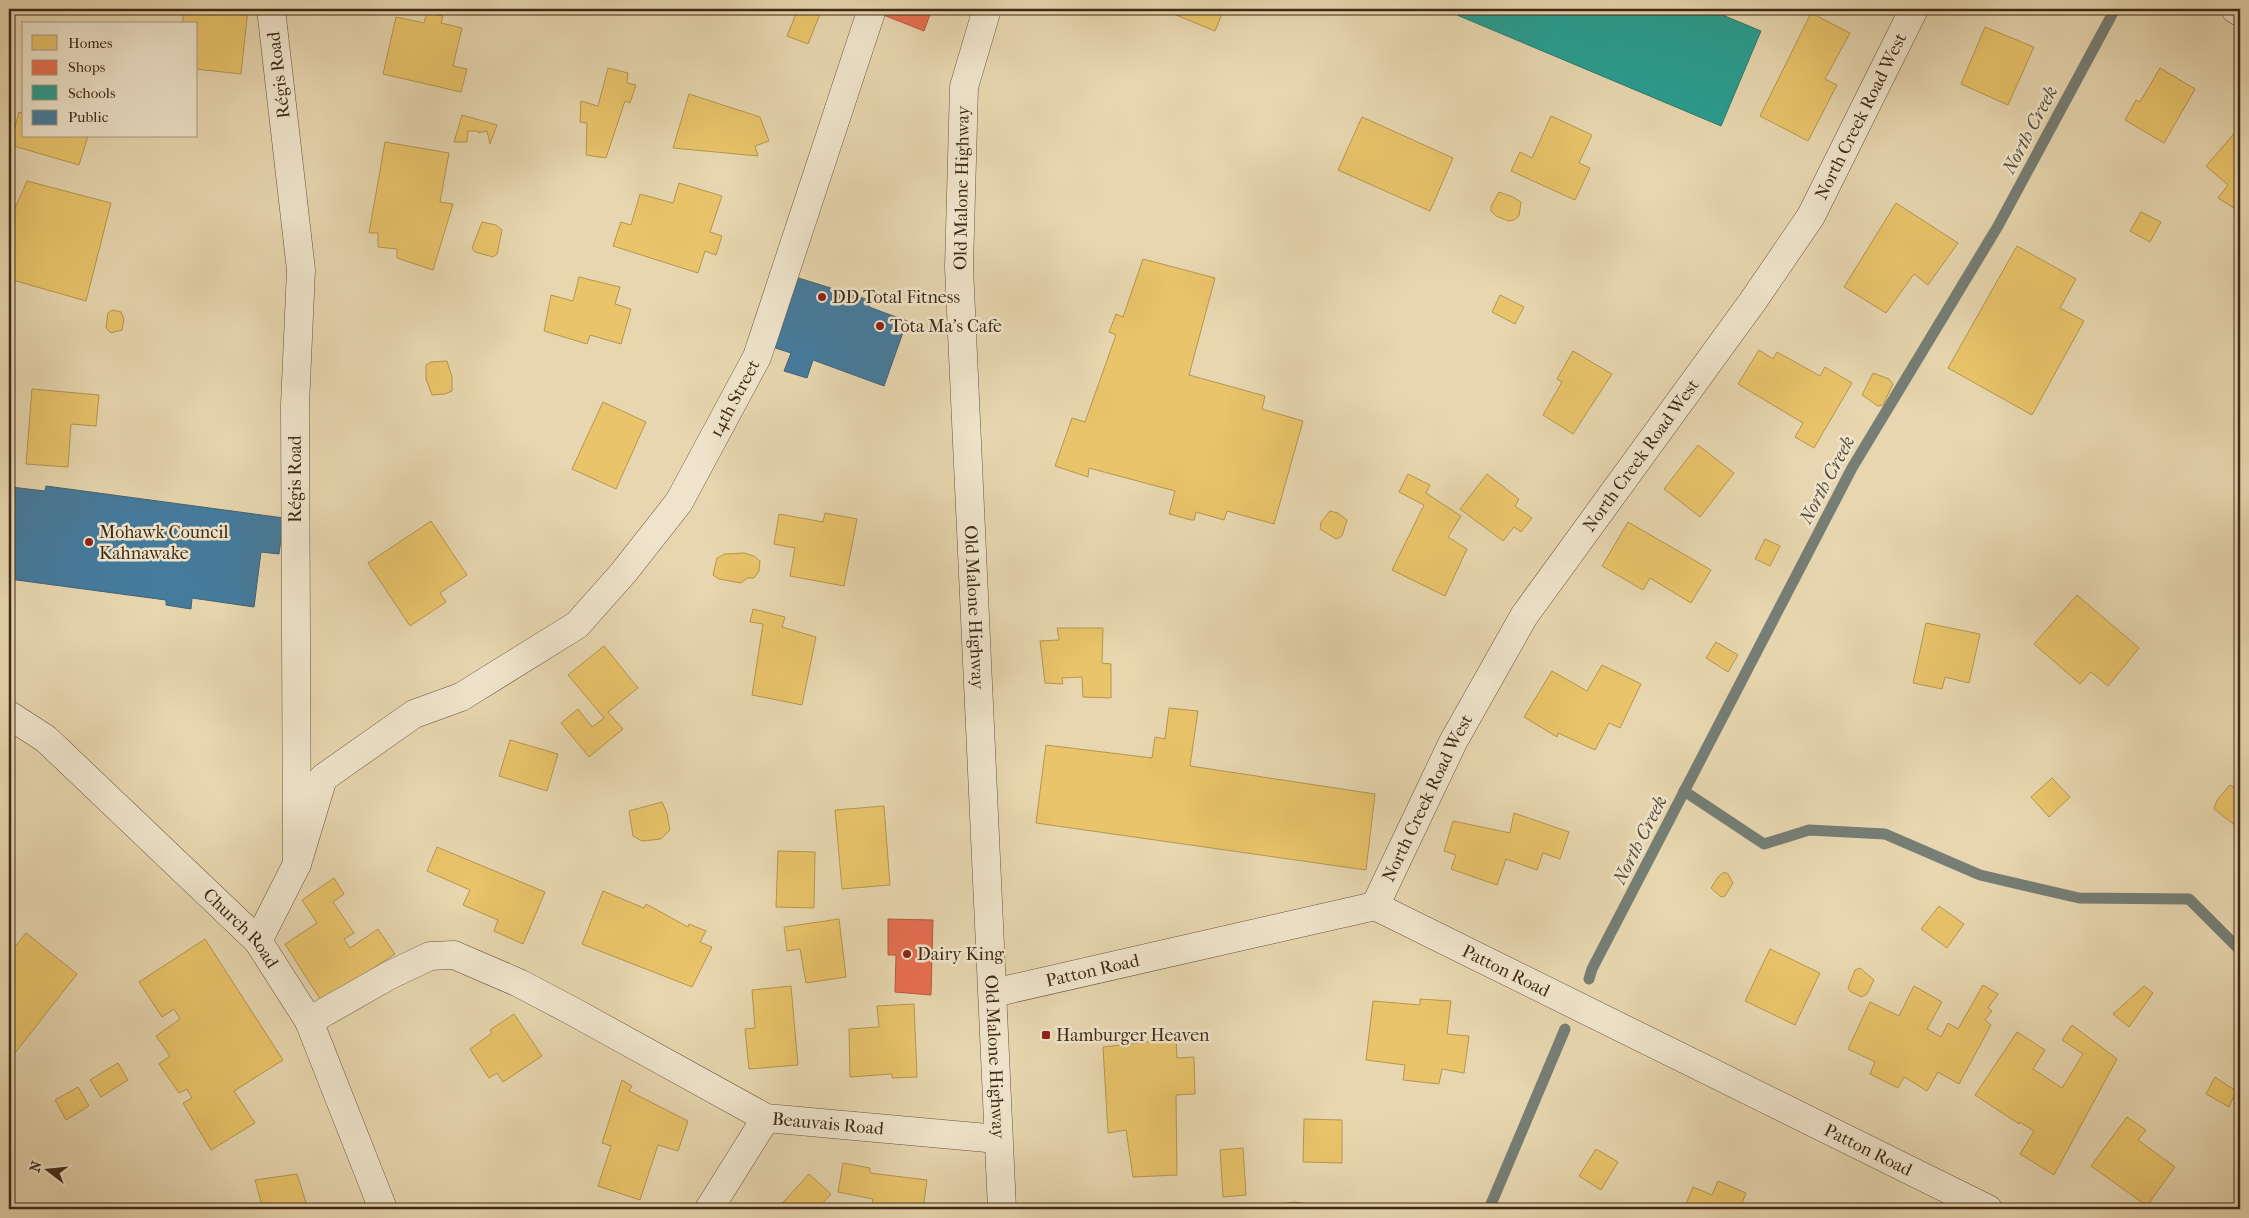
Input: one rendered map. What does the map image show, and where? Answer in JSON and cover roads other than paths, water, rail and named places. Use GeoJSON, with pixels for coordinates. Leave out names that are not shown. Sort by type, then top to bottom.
{"type":"FeatureCollection","features":[{"type":"Feature","properties":{"kind":"street","name":"Régis Road"},"geometry":{"type":"LineString","coordinates":[[258,941],[297,864],[295,405],[301,270],[271,9]]}},
{"type":"Feature","properties":{"kind":"street","name":"14th Street"},"geometry":{"type":"LineString","coordinates":[[297,864],[323,778],[414,714],[462,697],[577,625],[624,572],[679,502],[756,357],[872,9]]}},
{"type":"Feature","properties":{"kind":"street","name":"Old Malone Highway"},"geometry":{"type":"LineString","coordinates":[[987,9],[964,87],[959,267],[1002,1209]]}},
{"type":"Feature","properties":{"kind":"street","name":"North Creek Road West"},"geometry":{"type":"LineString","coordinates":[[1375,906],[1453,742],[1524,616],[1753,301],[1811,216],[1914,9]]}},
{"type":"Feature","properties":{"kind":"street"},"geometry":{"type":"LineString","coordinates":[[2235,9],[2240,12]]}},
{"type":"Feature","properties":{"kind":"street","name":"Church Road"},"geometry":{"type":"LineString","coordinates":[[9,715],[46,739],[258,941],[309,1021],[383,1209]]}},
{"type":"Feature","properties":{"kind":"street","name":"Patton Road"},"geometry":{"type":"LineString","coordinates":[[993,993],[1375,906],[1988,1209]]}},
{"type":"Feature","properties":{"kind":"street"},"geometry":{"type":"LineString","coordinates":[[309,1021],[390,975],[430,956],[454,955],[519,983],[766,1118]]}},
{"type":"Feature","properties":{"kind":"street","name":"Beauvais Road"},"geometry":{"type":"LineString","coordinates":[[709,1209],[766,1118],[998,1139]]}},
{"type":"Feature","properties":{"kind":"waterway","name":"North Creek"},"geometry":{"type":"LineString","coordinates":[[1589,979],[1592,969],[1852,468],[1998,226],[2115,9]]}},
{"type":"Feature","properties":{"kind":"waterway"},"geometry":{"type":"LineString","coordinates":[[1684,791],[1764,844],[1809,830],[1885,834],[1980,875],[2079,898],[2189,899],[2240,950]]}},
{"type":"Feature","properties":{"kind":"waterway","name":"North Creek"},"geometry":{"type":"LineString","coordinates":[[1489,1209],[1565,1029]]}},
{"type":"Feature","properties":{"kind":"place","name":"DD Total Fitness"},"geometry":{"type":"Point","coordinates":[822,297]}},
{"type":"Feature","properties":{"kind":"place","name":"Tota Ma's Cafe"},"geometry":{"type":"Point","coordinates":[880,326]}},
{"type":"Feature","properties":{"kind":"place","name":"Mohawk Council Kahnawake"},"geometry":{"type":"Point","coordinates":[89,542]}},
{"type":"Feature","properties":{"kind":"place","name":"Dairy King"},"geometry":{"type":"Point","coordinates":[907,954]}},
{"type":"Feature","properties":{"kind":"place","name":"Hamburger Heaven"},"geometry":{"type":"Point","coordinates":[1046,1035]}}]}
